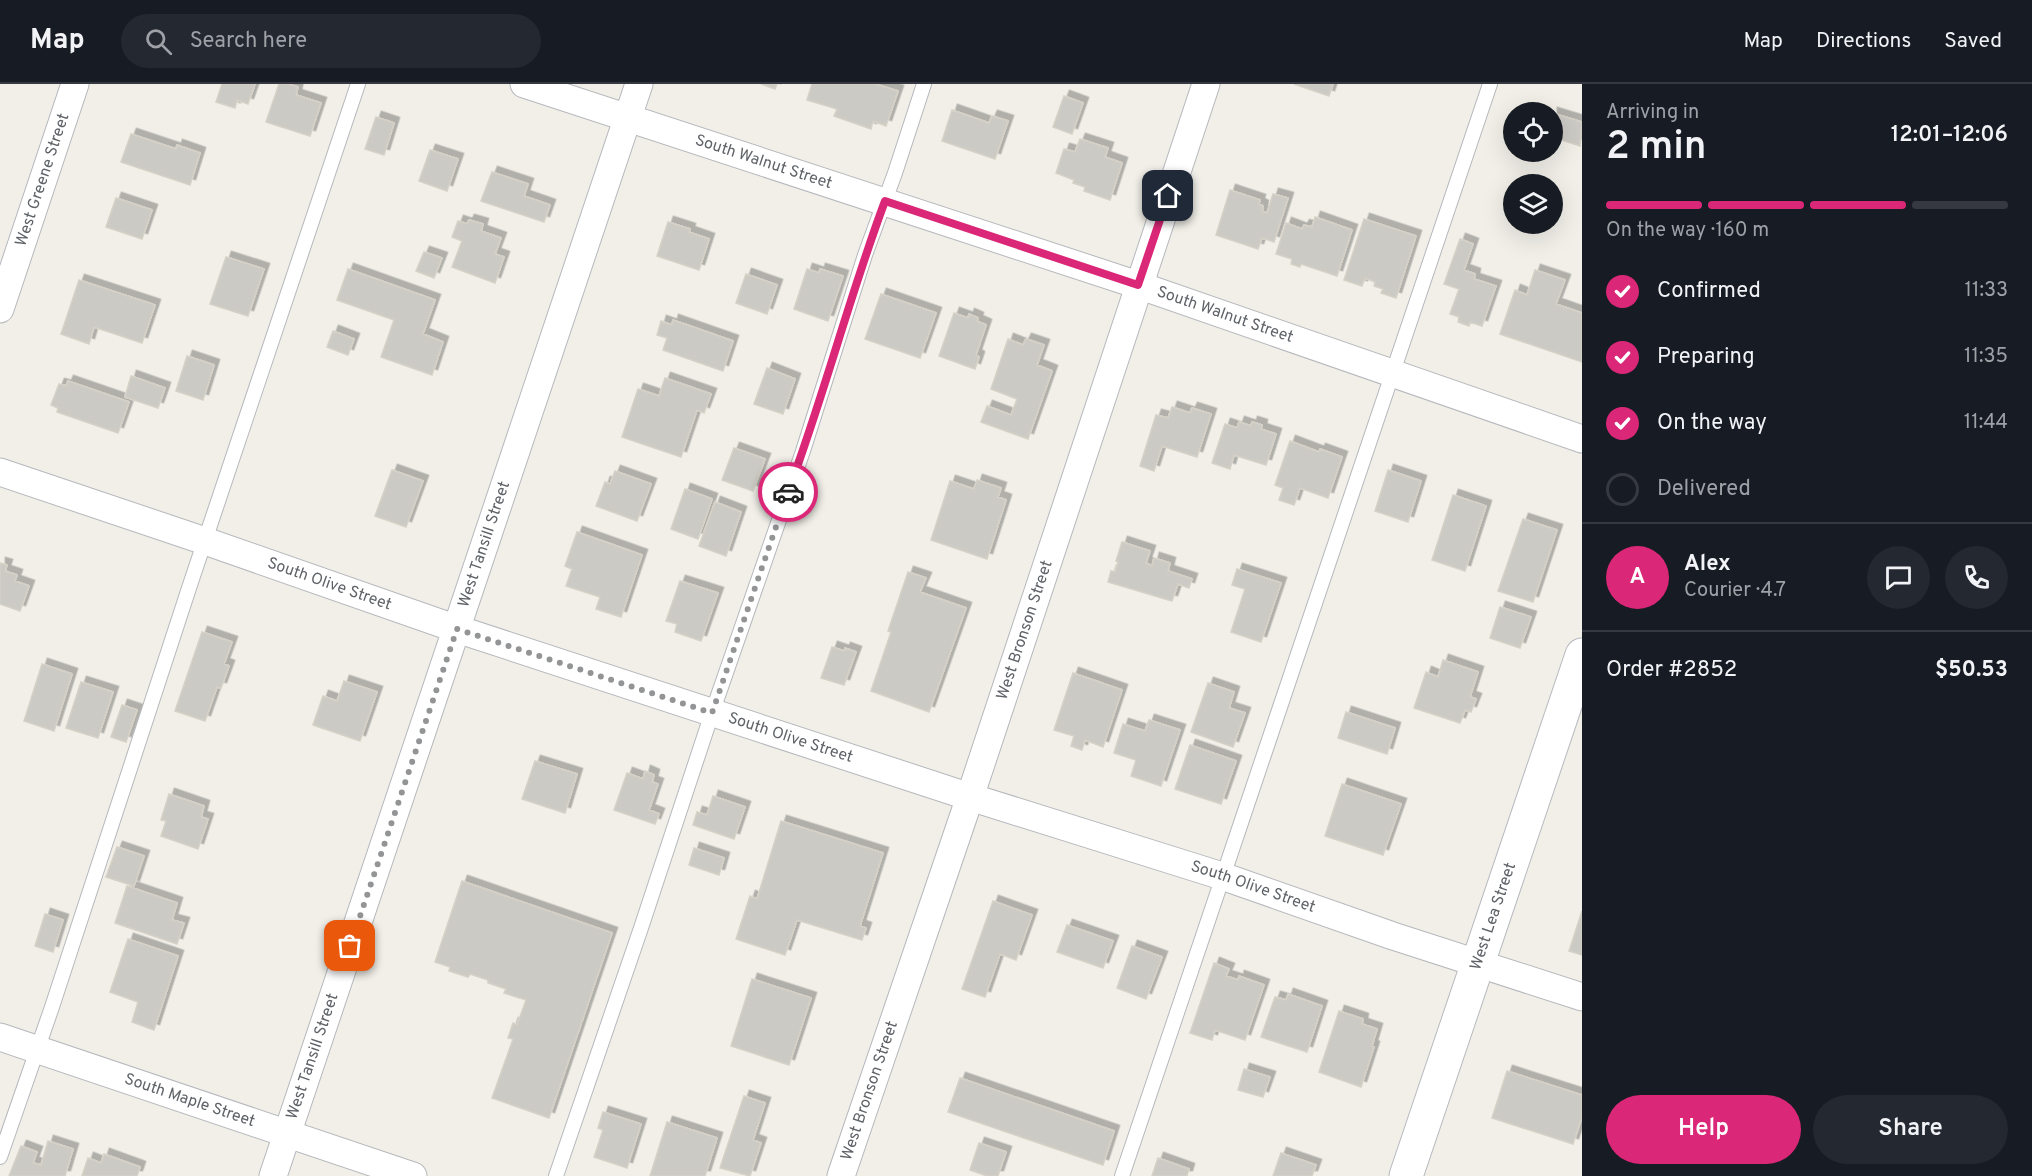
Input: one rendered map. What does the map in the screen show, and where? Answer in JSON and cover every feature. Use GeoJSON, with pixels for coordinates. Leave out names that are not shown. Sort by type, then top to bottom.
{"type":"FeatureCollection","features":[{"type":"Feature","properties":{"kind":"main road","name":"West Lea Street"},"geometry":{"type":"LineString","coordinates":[[1406,1176],[1582,655]]}},
{"type":"Feature","properties":{"kind":"street","name":"West Greene Street"},"geometry":{"type":"LineString","coordinates":[[0,309],[75,84]]}},
{"type":"Feature","properties":{"kind":"street","name":"South Walnut Street"},"geometry":{"type":"LineString","coordinates":[[524,84],[1138,285],[1582,439]]}},
{"type":"Feature","properties":{"kind":"street","name":"West Tansill Street"},"geometry":{"type":"LineString","coordinates":[[273,1176],[639,84]]}},
{"type":"Feature","properties":{"kind":"street","name":"West Bronson Street"},"geometry":{"type":"LineString","coordinates":[[841,1176],[970,797],[1206,84]]}},
{"type":"Feature","properties":{"kind":"street","name":"South Olive Street"},"geometry":{"type":"LineString","coordinates":[[0,472],[457,629],[970,797],[1222,876],[1582,998]]}},
{"type":"Feature","properties":{"kind":"street","name":"South Maple Street"},"geometry":{"type":"LineString","coordinates":[[0,1037],[414,1176]]}},
{"type":"Feature","properties":{"kind":"lane"},"geometry":{"type":"LineString","coordinates":[[0,1157],[52,1007],[358,84]]}},
{"type":"Feature","properties":{"kind":"lane"},"geometry":{"type":"LineString","coordinates":[[556,1176],[803,451],[865,255],[924,84]]}},
{"type":"Feature","properties":{"kind":"lane"},"geometry":{"type":"LineString","coordinates":[[1122,1176],[1490,84]]}},
{"type":"Feature","properties":{"kind":"building"},"geometry":{"type":"Polygon","coordinates":[[[222,84],[255,84],[248,104],[237,100],[235,108],[216,102],[222,84]]]}},
{"type":"Feature","properties":{"kind":"building"},"geometry":{"type":"Polygon","coordinates":[[[279,84],[298,87],[296,95],[321,103],[310,136],[266,122],[279,84]]]}},
{"type":"Feature","properties":{"kind":"building"},"geometry":{"type":"Polygon","coordinates":[[[761,84],[777,84],[775,89],[761,84]]]}},
{"type":"Feature","properties":{"kind":"building"},"geometry":{"type":"Polygon","coordinates":[[[812,84],[875,84],[898,91],[886,126],[873,121],[871,129],[834,116],[837,109],[807,100],[812,84]]]}},
{"type":"Feature","properties":{"kind":"building"},"geometry":{"type":"Polygon","coordinates":[[[1294,84],[1333,84],[1329,96],[1294,84]]]}},
{"type":"Feature","properties":{"kind":"building"},"geometry":{"type":"Polygon","coordinates":[[[1064,96],[1083,103],[1072,134],[1053,127],[1064,96]]]}},
{"type":"Feature","properties":{"kind":"building"},"geometry":{"type":"Polygon","coordinates":[[[952,110],[989,123],[992,116],[1008,121],[995,159],[942,141],[952,110]]]}},
{"type":"Feature","properties":{"kind":"building"},"geometry":{"type":"Polygon","coordinates":[[[1563,116],[1582,122],[1580,146],[1563,141],[1563,116]]]}},
{"type":"Feature","properties":{"kind":"building"},"geometry":{"type":"Polygon","coordinates":[[[376,117],[394,123],[384,155],[365,149],[376,117]]]}},
{"type":"Feature","properties":{"kind":"building"},"geometry":{"type":"Polygon","coordinates":[[[131,134],[176,149],[177,145],[200,153],[190,185],[121,162],[131,134]]]}},
{"type":"Feature","properties":{"kind":"building"},"geometry":{"type":"Polygon","coordinates":[[[1080,139],[1108,148],[1105,157],[1122,163],[1110,200],[1084,191],[1085,187],[1056,173],[1064,149],[1075,152],[1080,139]]]}},
{"type":"Feature","properties":{"kind":"building"},"geometry":{"type":"Polygon","coordinates":[[[430,150],[458,159],[447,191],[419,181],[430,150]]]}},
{"type":"Feature","properties":{"kind":"building"},"geometry":{"type":"Polygon","coordinates":[[[492,172],[528,184],[524,196],[550,205],[544,222],[481,201],[492,172]]]}},
{"type":"Feature","properties":{"kind":"building"},"geometry":{"type":"Polygon","coordinates":[[[1230,190],[1260,200],[1259,204],[1263,206],[1262,211],[1267,213],[1273,194],[1288,198],[1274,242],[1262,238],[1258,249],[1216,235],[1230,190]]]}},
{"type":"Feature","properties":{"kind":"building"},"geometry":{"type":"Polygon","coordinates":[[[116,198],[152,210],[142,239],[106,227],[116,198]]]}},
{"type":"Feature","properties":{"kind":"building"},"geometry":{"type":"Polygon","coordinates":[[[1315,217],[1352,230],[1337,276],[1301,264],[1300,267],[1291,264],[1292,259],[1276,254],[1286,223],[1302,229],[1304,225],[1312,227],[1315,217]]]}},
{"type":"Feature","properties":{"kind":"building"},"geometry":{"type":"Polygon","coordinates":[[[1364,219],[1416,236],[1396,298],[1381,293],[1383,289],[1374,286],[1375,282],[1365,278],[1362,286],[1344,280],[1364,219]]]}},
{"type":"Feature","properties":{"kind":"building"},"geometry":{"type":"Polygon","coordinates":[[[469,220],[483,224],[481,231],[501,238],[495,254],[504,257],[495,283],[452,267],[462,241],[452,237],[458,221],[467,224],[469,220]]]}},
{"type":"Feature","properties":{"kind":"building"},"geometry":{"type":"Polygon","coordinates":[[[668,222],[690,229],[689,232],[709,239],[699,270],[657,256],[668,222]]]}},
{"type":"Feature","properties":{"kind":"building"},"geometry":{"type":"Polygon","coordinates":[[[1460,239],[1473,244],[1464,270],[1475,274],[1474,279],[1496,286],[1482,326],[1470,322],[1469,326],[1458,322],[1459,317],[1450,314],[1459,289],[1444,284],[1460,239]]]}},
{"type":"Feature","properties":{"kind":"building"},"geometry":{"type":"Polygon","coordinates":[[[424,252],[442,258],[434,278],[416,271],[424,252]]]}},
{"type":"Feature","properties":{"kind":"building"},"geometry":{"type":"Polygon","coordinates":[[[226,257],[264,269],[248,316],[210,304],[226,257]]]}},
{"type":"Feature","properties":{"kind":"building"},"geometry":{"type":"Polygon","coordinates":[[[348,269],[435,300],[423,334],[443,342],[432,375],[381,357],[394,320],[337,300],[348,269]]]}},
{"type":"Feature","properties":{"kind":"building"},"geometry":{"type":"Polygon","coordinates":[[[807,269],[819,273],[820,269],[843,276],[828,321],[794,309],[807,269]]]}},
{"type":"Feature","properties":{"kind":"building"},"geometry":{"type":"Polygon","coordinates":[[[1535,270],[1565,280],[1556,304],[1582,313],[1582,362],[1500,334],[1515,290],[1527,295],[1535,270]]]}},
{"type":"Feature","properties":{"kind":"building"},"geometry":{"type":"Polygon","coordinates":[[[746,274],[777,285],[767,314],[736,303],[746,274]]]}},
{"type":"Feature","properties":{"kind":"building"},"geometry":{"type":"Polygon","coordinates":[[[79,280],[155,305],[142,343],[94,327],[89,344],[61,334],[79,280]]]}},
{"type":"Feature","properties":{"kind":"building"},"geometry":{"type":"Polygon","coordinates":[[[881,294],[936,313],[920,358],[865,339],[881,294]]]}},
{"type":"Feature","properties":{"kind":"building"},"geometry":{"type":"Polygon","coordinates":[[[954,313],[968,318],[969,314],[986,325],[976,355],[979,357],[975,369],[939,356],[954,313]]]}},
{"type":"Feature","properties":{"kind":"building"},"geometry":{"type":"Polygon","coordinates":[[[673,320],[733,341],[723,371],[663,350],[667,338],[657,335],[661,321],[672,325],[673,320]]]}},
{"type":"Feature","properties":{"kind":"building"},"geometry":{"type":"Polygon","coordinates":[[[333,331],[354,339],[348,355],[327,347],[333,331]]]}},
{"type":"Feature","properties":{"kind":"building"},"geometry":{"type":"Polygon","coordinates":[[[1008,339],[1023,345],[1026,339],[1044,345],[1037,365],[1052,371],[1028,439],[981,422],[987,406],[1011,415],[1017,399],[991,389],[1008,339]]]}},
{"type":"Feature","properties":{"kind":"building"},"geometry":{"type":"Polygon","coordinates":[[[187,356],[214,365],[203,400],[176,391],[187,356]]]}},
{"type":"Feature","properties":{"kind":"building"},"geometry":{"type":"Polygon","coordinates":[[[767,368],[795,379],[783,414],[754,404],[767,368]]]}},
{"type":"Feature","properties":{"kind":"building"},"geometry":{"type":"Polygon","coordinates":[[[131,376],[165,388],[158,408],[125,397],[131,376]]]}},
{"type":"Feature","properties":{"kind":"building"},"geometry":{"type":"Polygon","coordinates":[[[665,378],[711,394],[704,413],[697,410],[681,457],[622,437],[638,389],[659,396],[665,378]]]}},
{"type":"Feature","properties":{"kind":"building"},"geometry":{"type":"Polygon","coordinates":[[[68,381],[129,402],[118,433],[57,412],[58,408],[51,405],[59,384],[66,386],[68,381]]]}},
{"type":"Feature","properties":{"kind":"building"},"geometry":{"type":"Polygon","coordinates":[[[1172,407],[1190,413],[1192,408],[1211,414],[1197,457],[1162,446],[1154,471],[1140,466],[1156,415],[1168,418],[1172,407]]]}},
{"type":"Feature","properties":{"kind":"building"},"geometry":{"type":"Polygon","coordinates":[[[1239,422],[1251,426],[1252,422],[1262,425],[1261,429],[1276,434],[1266,465],[1234,455],[1230,469],[1212,463],[1225,424],[1237,428],[1239,422]]]}},
{"type":"Feature","properties":{"kind":"building"},"geometry":{"type":"Polygon","coordinates":[[[1290,441],[1319,452],[1320,449],[1342,457],[1328,498],[1300,488],[1294,505],[1279,500],[1283,488],[1275,485],[1290,441]]]}},
{"type":"Feature","properties":{"kind":"building"},"geometry":{"type":"Polygon","coordinates":[[[734,448],[765,459],[753,491],[722,480],[734,448]]]}},
{"type":"Feature","properties":{"kind":"building"},"geometry":{"type":"Polygon","coordinates":[[[392,470],[423,481],[406,527],[375,516],[392,470]]]}},
{"type":"Feature","properties":{"kind":"building"},"geometry":{"type":"Polygon","coordinates":[[[1388,470],[1421,481],[1408,522],[1375,511],[1388,470]]]}},
{"type":"Feature","properties":{"kind":"building"},"geometry":{"type":"Polygon","coordinates":[[[615,471],[651,484],[637,521],[596,506],[605,482],[610,484],[615,471]]]}},
{"type":"Feature","properties":{"kind":"building"},"geometry":{"type":"Polygon","coordinates":[[[977,480],[1001,488],[998,497],[1006,500],[987,559],[931,540],[950,481],[974,489],[977,480]]]}},
{"type":"Feature","properties":{"kind":"building"},"geometry":{"type":"Polygon","coordinates":[[[685,489],[712,499],[698,539],[671,529],[685,489]]]}},
{"type":"Feature","properties":{"kind":"building"},"geometry":{"type":"Polygon","coordinates":[[[1453,495],[1486,506],[1465,571],[1432,560],[1453,495]]]}},
{"type":"Feature","properties":{"kind":"building"},"geometry":{"type":"Polygon","coordinates":[[[715,502],[741,512],[726,556],[699,546],[715,502]]]}},
{"type":"Feature","properties":{"kind":"building"},"geometry":{"type":"Polygon","coordinates":[[[1523,519],[1557,530],[1533,602],[1498,591],[1523,519]]]}},
{"type":"Feature","properties":{"kind":"building"},"geometry":{"type":"Polygon","coordinates":[[[577,532],[642,555],[621,617],[596,609],[600,597],[566,586],[572,569],[565,566],[577,532]]]}},
{"type":"Feature","properties":{"kind":"building"},"geometry":{"type":"Polygon","coordinates":[[[1122,542],[1150,551],[1146,563],[1152,566],[1154,558],[1170,563],[1168,571],[1192,579],[1189,588],[1178,584],[1172,601],[1108,582],[1111,571],[1115,572],[1122,542]]]}},
{"type":"Feature","properties":{"kind":"building"},"geometry":{"type":"Polygon","coordinates":[[[0,563],[7,565],[5,571],[17,575],[15,581],[29,586],[20,611],[0,604],[0,563]]]}},
{"type":"Feature","properties":{"kind":"building"},"geometry":{"type":"Polygon","coordinates":[[[1237,569],[1281,583],[1261,642],[1231,632],[1245,589],[1232,585],[1237,569]]]}},
{"type":"Feature","properties":{"kind":"building"},"geometry":{"type":"Polygon","coordinates":[[[908,572],[926,578],[920,592],[966,608],[929,712],[871,691],[908,572]]]}},
{"type":"Feature","properties":{"kind":"building"},"geometry":{"type":"Polygon","coordinates":[[[680,581],[718,593],[701,641],[675,632],[677,624],[666,621],[680,581]]]}},
{"type":"Feature","properties":{"kind":"building"},"geometry":{"type":"Polygon","coordinates":[[[1500,607],[1531,617],[1520,648],[1490,638],[1500,607]]]}},
{"type":"Feature","properties":{"kind":"building"},"geometry":{"type":"Polygon","coordinates":[[[202,632],[232,642],[224,664],[229,666],[221,688],[217,687],[205,721],[175,711],[202,632]]]}},
{"type":"Feature","properties":{"kind":"building"},"geometry":{"type":"Polygon","coordinates":[[[832,647],[856,652],[844,685],[821,678],[832,647]]]}},
{"type":"Feature","properties":{"kind":"building"},"geometry":{"type":"Polygon","coordinates":[[[1443,660],[1478,672],[1470,697],[1476,699],[1471,712],[1465,710],[1460,723],[1414,708],[1426,672],[1438,677],[1443,660]]]}},
{"type":"Feature","properties":{"kind":"building"},"geometry":{"type":"Polygon","coordinates":[[[42,664],[72,674],[54,731],[24,721],[42,664]]]}},
{"type":"Feature","properties":{"kind":"building"},"geometry":{"type":"Polygon","coordinates":[[[1073,673],[1122,690],[1103,747],[1085,740],[1082,750],[1071,746],[1074,736],[1054,730],[1073,673]]]}},
{"type":"Feature","properties":{"kind":"building"},"geometry":{"type":"Polygon","coordinates":[[[344,681],[377,692],[360,741],[313,725],[323,696],[337,701],[344,681]]]}},
{"type":"Feature","properties":{"kind":"building"},"geometry":{"type":"Polygon","coordinates":[[[81,682],[113,692],[98,738],[66,728],[81,682]]]}},
{"type":"Feature","properties":{"kind":"building"},"geometry":{"type":"Polygon","coordinates":[[[1208,683],[1234,692],[1229,708],[1245,713],[1233,747],[1191,732],[1208,683]]]}},
{"type":"Feature","properties":{"kind":"building"},"geometry":{"type":"Polygon","coordinates":[[[122,705],[137,710],[126,742],[111,737],[122,705]]]}},
{"type":"Feature","properties":{"kind":"building"},"geometry":{"type":"Polygon","coordinates":[[[1346,712],[1395,728],[1387,754],[1338,738],[1346,712]]]}},
{"type":"Feature","properties":{"kind":"building"},"geometry":{"type":"Polygon","coordinates":[[[1149,720],[1180,730],[1161,786],[1131,776],[1136,760],[1114,753],[1123,724],[1145,731],[1149,720]]]}},
{"type":"Feature","properties":{"kind":"building"},"geometry":{"type":"Polygon","coordinates":[[[1190,745],[1236,761],[1221,804],[1175,789],[1190,745]]]}},
{"type":"Feature","properties":{"kind":"building"},"geometry":{"type":"Polygon","coordinates":[[[535,761],[577,774],[565,813],[522,799],[535,761]]]}},
{"type":"Feature","properties":{"kind":"building"},"geometry":{"type":"Polygon","coordinates":[[[645,771],[654,775],[652,782],[658,784],[649,810],[659,814],[655,824],[614,810],[627,773],[643,779],[645,771]]]}},
{"type":"Feature","properties":{"kind":"building"},"geometry":{"type":"Polygon","coordinates":[[[1342,784],[1401,804],[1383,855],[1325,836],[1342,784]]]}},
{"type":"Feature","properties":{"kind":"building"},"geometry":{"type":"Polygon","coordinates":[[[169,794],[204,806],[201,817],[208,819],[198,849],[161,836],[166,821],[161,820],[169,794]]]}},
{"type":"Feature","properties":{"kind":"building"},"geometry":{"type":"Polygon","coordinates":[[[713,796],[745,807],[734,839],[693,825],[697,812],[707,815],[713,796]]]}},
{"type":"Feature","properties":{"kind":"building"},"geometry":{"type":"Polygon","coordinates":[[[781,821],[883,853],[860,926],[866,928],[862,940],[797,920],[785,955],[736,939],[750,896],[757,899],[781,821]]]}},
{"type":"Feature","properties":{"kind":"building"},"geometry":{"type":"Polygon","coordinates":[[[117,847],[144,856],[134,886],[106,877],[117,847]]]}},
{"type":"Feature","properties":{"kind":"building"},"geometry":{"type":"Polygon","coordinates":[[[694,848],[724,858],[719,875],[689,865],[694,848]]]}},
{"type":"Feature","properties":{"kind":"building"},"geometry":{"type":"Polygon","coordinates":[[[462,881],[612,933],[549,1118],[492,1098],[513,1039],[508,1038],[513,1023],[517,1025],[526,1000],[504,993],[506,989],[488,983],[488,980],[449,971],[450,967],[435,962],[462,881]]]}},
{"type":"Feature","properties":{"kind":"building"},"geometry":{"type":"Polygon","coordinates":[[[127,886],[177,903],[172,920],[184,923],[177,944],[115,923],[127,886]]]}},
{"type":"Feature","properties":{"kind":"building"},"geometry":{"type":"Polygon","coordinates":[[[993,901],[1032,915],[1016,960],[1000,954],[985,997],[962,989],[993,901]]]}},
{"type":"Feature","properties":{"kind":"building"},"geometry":{"type":"Polygon","coordinates":[[[1582,911],[1582,955],[1569,951],[1582,911]]]}},
{"type":"Feature","properties":{"kind":"building"},"geometry":{"type":"Polygon","coordinates":[[[45,914],[63,920],[53,952],[35,946],[45,914]]]}},
{"type":"Feature","properties":{"kind":"building"},"geometry":{"type":"Polygon","coordinates":[[[1067,925],[1113,941],[1103,968],[1057,952],[1067,925]]]}},
{"type":"Feature","properties":{"kind":"building"},"geometry":{"type":"Polygon","coordinates":[[[128,939],[178,956],[154,1030],[132,1022],[138,1002],[110,992],[128,939]]]}},
{"type":"Feature","properties":{"kind":"building"},"geometry":{"type":"Polygon","coordinates":[[[1132,946],[1162,957],[1146,999],[1117,988],[1132,946]]]}},
{"type":"Feature","properties":{"kind":"building"},"geometry":{"type":"Polygon","coordinates":[[[1214,963],[1229,969],[1226,976],[1238,980],[1239,976],[1264,985],[1245,1040],[1215,1030],[1212,1040],[1190,1033],[1214,963]]]}},
{"type":"Feature","properties":{"kind":"building"},"geometry":{"type":"Polygon","coordinates":[[[752,979],[811,998],[789,1065],[731,1046],[752,979]]]}},
{"type":"Feature","properties":{"kind":"building"},"geometry":{"type":"Polygon","coordinates":[[[1288,994],[1322,1006],[1307,1052],[1261,1037],[1275,997],[1286,1000],[1288,994]]]}},
{"type":"Feature","properties":{"kind":"building"},"geometry":{"type":"Polygon","coordinates":[[[1339,1011],[1363,1019],[1362,1024],[1377,1029],[1372,1046],[1374,1047],[1361,1087],[1319,1072],[1339,1011]]]}},
{"type":"Feature","properties":{"kind":"building"},"geometry":{"type":"Polygon","coordinates":[[[1244,1069],[1270,1077],[1263,1097],[1238,1090],[1244,1069]]]}},
{"type":"Feature","properties":{"kind":"building"},"geometry":{"type":"Polygon","coordinates":[[[1507,1071],[1582,1095],[1582,1117],[1573,1144],[1492,1118],[1507,1071]]]}},
{"type":"Feature","properties":{"kind":"building"},"geometry":{"type":"Polygon","coordinates":[[[960,1078],[1114,1131],[1103,1165],[948,1112],[960,1078]]]}},
{"type":"Feature","properties":{"kind":"building"},"geometry":{"type":"Polygon","coordinates":[[[744,1096],[765,1103],[753,1140],[761,1143],[750,1176],[720,1168],[744,1096]]]}},
{"type":"Feature","properties":{"kind":"building"},"geometry":{"type":"Polygon","coordinates":[[[603,1112],[641,1124],[627,1168],[594,1157],[603,1130],[598,1128],[603,1112]]]}},
{"type":"Feature","properties":{"kind":"building"},"geometry":{"type":"Polygon","coordinates":[[[667,1122],[717,1138],[705,1176],[650,1176],[667,1122]]]}},
{"type":"Feature","properties":{"kind":"building"},"geometry":{"type":"Polygon","coordinates":[[[48,1141],[73,1149],[65,1176],[9,1176],[21,1146],[37,1152],[33,1163],[41,1165],[48,1141]]]}},
{"type":"Feature","properties":{"kind":"building"},"geometry":{"type":"Polygon","coordinates":[[[979,1143],[1006,1152],[998,1176],[987,1176],[970,1170],[979,1143]]]}},
{"type":"Feature","properties":{"kind":"building"},"geometry":{"type":"Polygon","coordinates":[[[1281,1153],[1316,1165],[1312,1176],[1273,1176],[1281,1153]]]}},
{"type":"Feature","properties":{"kind":"building"},"geometry":{"type":"Polygon","coordinates":[[[104,1154],[140,1167],[137,1176],[82,1176],[88,1158],[101,1163],[104,1154]]]}},
{"type":"Feature","properties":{"kind":"building"},"geometry":{"type":"Polygon","coordinates":[[[1158,1158],[1189,1169],[1187,1176],[1152,1176],[1158,1158]]]}},
{"type":"Feature","properties":{"kind":"way so far"},"geometry":{"type":"LineString","coordinates":[[350,946],[457,629],[712,713],[788,492]]}},
{"type":"Feature","properties":{"kind":"route"},"geometry":{"type":"LineString","coordinates":[[788,492],[865,255],[885,201],[1138,285],[1168,196]]}}]}
